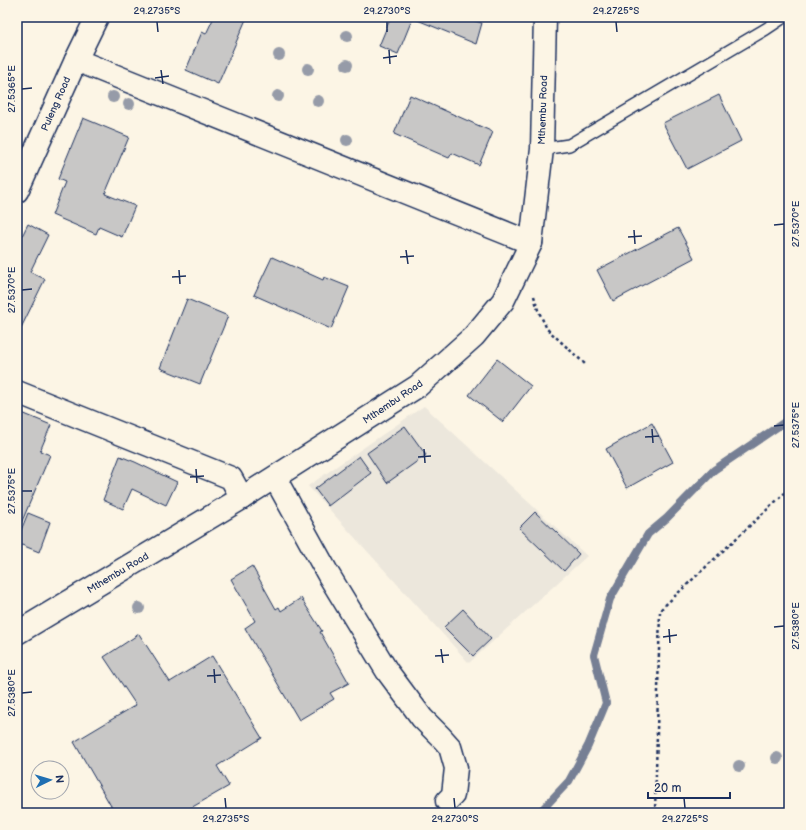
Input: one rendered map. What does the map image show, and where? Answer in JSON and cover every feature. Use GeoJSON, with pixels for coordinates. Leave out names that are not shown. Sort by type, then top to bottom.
{"type":"FeatureCollection","features":[{"type":"Feature","properties":{"kind":"street","name":"Puleng Road"},"geometry":{"type":"LineString","coordinates":[[17,191],[97,17]]}},
{"type":"Feature","properties":{"kind":"street","name":"Mthembu Road"},"geometry":{"type":"LineString","coordinates":[[17,633],[242,498],[418,386],[474,336],[503,301],[531,243],[542,149],[545,17]]}},
{"type":"Feature","properties":{"kind":"street"},"geometry":{"type":"LineString","coordinates":[[76,60],[531,243]]}},
{"type":"Feature","properties":{"kind":"street"},"geometry":{"type":"LineString","coordinates":[[17,392],[231,478],[242,498]]}},
{"type":"Feature","properties":{"kind":"street"},"geometry":{"type":"LineString","coordinates":[[274,478],[328,574],[387,671],[422,718],[450,747],[456,768],[453,795],[447,801]]}},
{"type":"Feature","properties":{"kind":"lane"},"geometry":{"type":"LineString","coordinates":[[542,149],[569,145],[784,17]]}},
{"type":"Feature","properties":{"kind":"path"},"geometry":{"type":"LineString","coordinates":[[518,271],[531,286],[538,310],[547,329],[585,364]]}},
{"type":"Feature","properties":{"kind":"path"},"geometry":{"type":"LineString","coordinates":[[655,813],[660,610],[789,490]]}},
{"type":"Feature","properties":{"kind":"shaded area"},"geometry":{"type":"Polygon","coordinates":[[[424,406],[587,556],[469,663],[308,486],[424,406]]]}},
{"type":"Feature","properties":{"kind":"building"},"geometry":{"type":"Polygon","coordinates":[[[214,17],[247,17],[218,84],[186,70],[202,32],[206,34],[214,17]]]}},
{"type":"Feature","properties":{"kind":"building"},"geometry":{"type":"Polygon","coordinates":[[[391,17],[413,17],[398,54],[379,46],[391,17]]]}},
{"type":"Feature","properties":{"kind":"building"},"geometry":{"type":"Polygon","coordinates":[[[416,17],[461,17],[482,23],[476,44],[415,19],[416,17]]]}},
{"type":"Feature","properties":{"kind":"building"},"geometry":{"type":"Polygon","coordinates":[[[410,95],[493,132],[479,165],[452,153],[449,158],[394,134],[410,95]]]}},
{"type":"Feature","properties":{"kind":"building"},"geometry":{"type":"Polygon","coordinates":[[[719,95],[741,141],[687,169],[663,123],[719,95]]]}},
{"type":"Feature","properties":{"kind":"building"},"geometry":{"type":"Polygon","coordinates":[[[83,118],[129,137],[105,194],[135,206],[122,237],[99,227],[96,234],[52,215],[65,182],[58,179],[83,118]]]}},
{"type":"Feature","properties":{"kind":"building"},"geometry":{"type":"Polygon","coordinates":[[[28,224],[48,235],[30,272],[45,279],[17,336],[17,246],[28,224]]]}},
{"type":"Feature","properties":{"kind":"building"},"geometry":{"type":"Polygon","coordinates":[[[678,228],[694,258],[613,301],[597,270],[678,228]]]}},
{"type":"Feature","properties":{"kind":"building"},"geometry":{"type":"Polygon","coordinates":[[[272,257],[323,280],[324,277],[349,287],[331,329],[254,295],[272,257]]]}},
{"type":"Feature","properties":{"kind":"building"},"geometry":{"type":"Polygon","coordinates":[[[187,299],[228,316],[200,384],[160,368],[187,299]]]}},
{"type":"Feature","properties":{"kind":"building"},"geometry":{"type":"Polygon","coordinates":[[[497,359],[531,386],[503,422],[469,395],[497,359]]]}},
{"type":"Feature","properties":{"kind":"building"},"geometry":{"type":"Polygon","coordinates":[[[22,413],[51,425],[40,451],[50,455],[17,533],[17,426],[22,413]]]}},
{"type":"Feature","properties":{"kind":"building"},"geometry":{"type":"Polygon","coordinates":[[[652,423],[673,462],[627,488],[606,449],[652,423]]]}},
{"type":"Feature","properties":{"kind":"building"},"geometry":{"type":"Polygon","coordinates":[[[405,426],[426,455],[387,483],[367,453],[405,426]]]}},
{"type":"Feature","properties":{"kind":"building"},"geometry":{"type":"Polygon","coordinates":[[[120,456],[177,482],[166,505],[132,489],[123,509],[103,500],[120,456]]]}},
{"type":"Feature","properties":{"kind":"building"},"geometry":{"type":"Polygon","coordinates":[[[359,456],[371,473],[328,506],[315,489],[359,456]]]}},
{"type":"Feature","properties":{"kind":"building"},"geometry":{"type":"Polygon","coordinates":[[[535,512],[579,554],[564,571],[519,528],[535,512]]]}},
{"type":"Feature","properties":{"kind":"building"},"geometry":{"type":"Polygon","coordinates":[[[28,513],[50,522],[39,552],[17,543],[28,513]]]}},
{"type":"Feature","properties":{"kind":"building"},"geometry":{"type":"Polygon","coordinates":[[[252,566],[276,609],[279,607],[281,611],[301,598],[322,631],[320,632],[349,683],[330,693],[334,699],[299,720],[245,628],[255,621],[231,579],[252,566]]]}},
{"type":"Feature","properties":{"kind":"building"},"geometry":{"type":"Polygon","coordinates":[[[463,609],[491,639],[473,656],[444,627],[463,609]]]}},
{"type":"Feature","properties":{"kind":"building"},"geometry":{"type":"Polygon","coordinates":[[[139,634],[170,682],[212,656],[262,738],[217,766],[229,786],[182,813],[115,813],[74,742],[136,705],[104,657],[139,634]]]}},
{"type":"Feature","properties":{"kind":"waterway"},"geometry":{"type":"LineString","coordinates":[[539,813],[569,781],[588,746],[606,703],[594,655],[610,599],[648,534],[667,518],[714,470],[789,419]]}}]}
